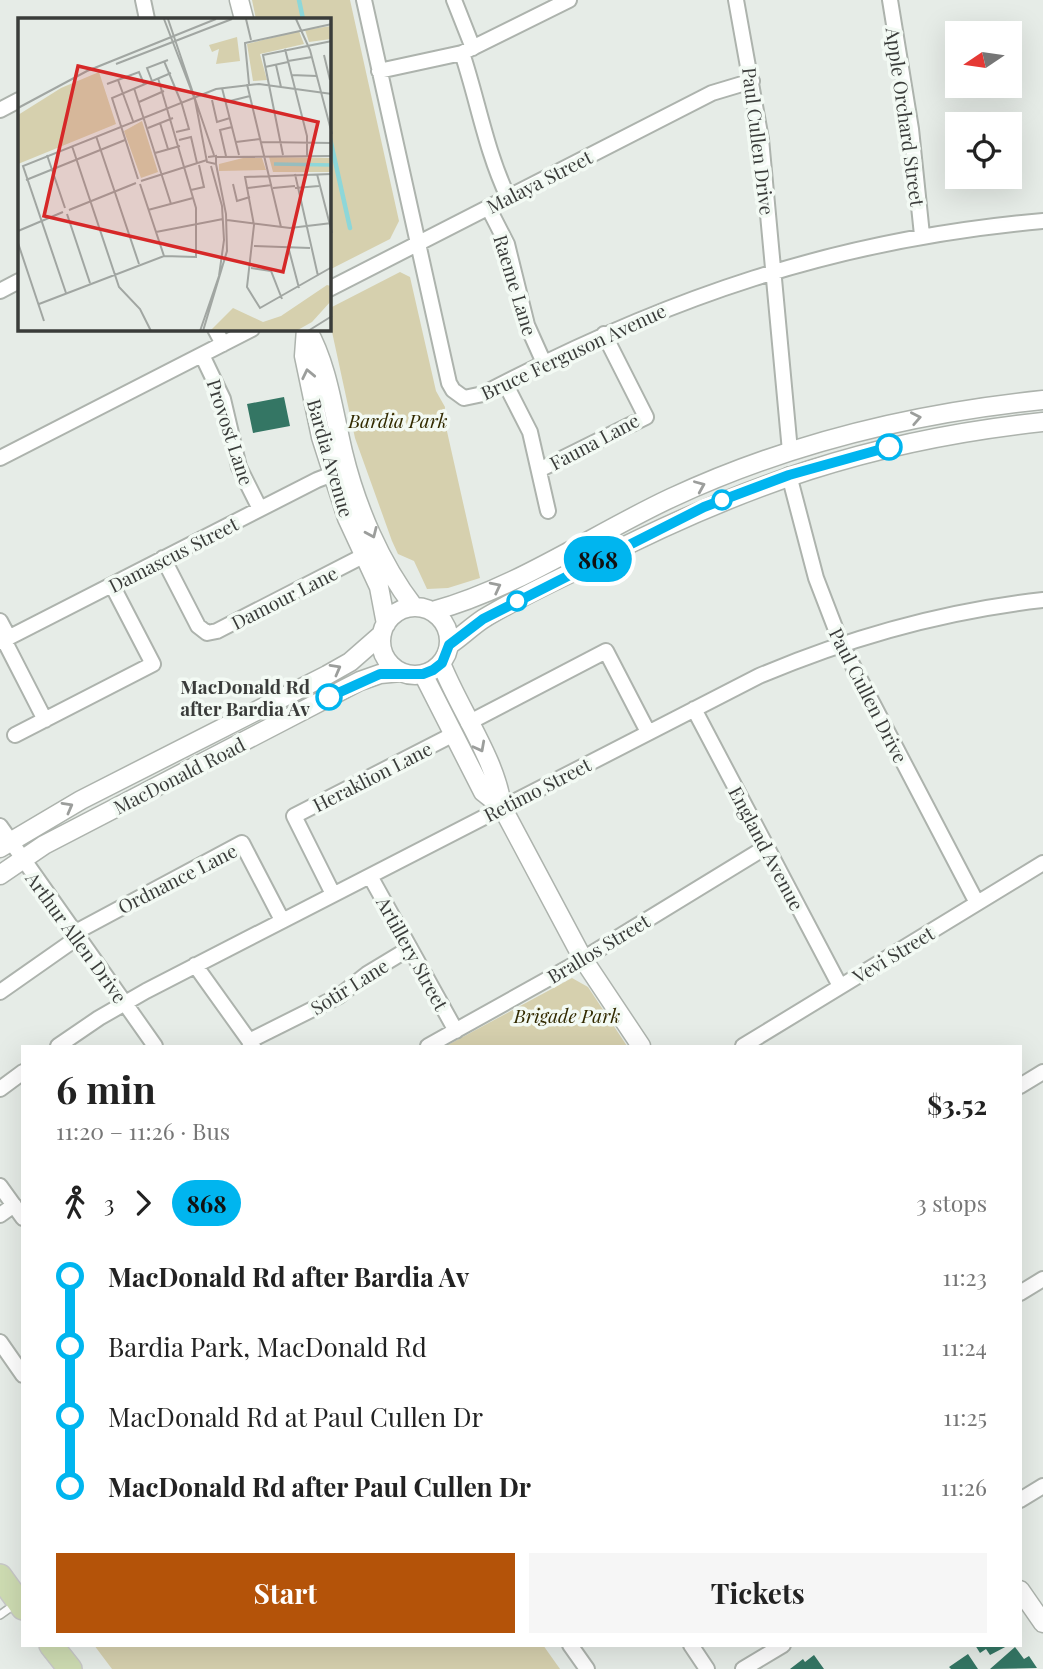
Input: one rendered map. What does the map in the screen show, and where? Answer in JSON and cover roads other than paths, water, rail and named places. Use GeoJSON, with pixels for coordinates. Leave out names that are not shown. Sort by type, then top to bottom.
{"type":"FeatureCollection","features":[{"type":"Feature","properties":{"kind":"main road"},"geometry":{"type":"LineString","coordinates":[[0,1576],[14,1609]]}},
{"type":"Feature","properties":{"kind":"main road"},"geometry":{"type":"LineString","coordinates":[[53,1647],[70,1669]]}},
{"type":"Feature","properties":{"kind":"street"},"geometry":{"type":"LineString","coordinates":[[143,0],[147,18]]}},
{"type":"Feature","properties":{"kind":"street"},"geometry":{"type":"LineString","coordinates":[[239,0],[244,18]]}},
{"type":"Feature","properties":{"kind":"street","name":"Bruce Ferguson Avenue"},"geometry":{"type":"LineString","coordinates":[[364,0],[417,244],[453,390],[464,398],[474,398],[604,334],[669,306],[773,270],[922,235],[1043,221]]}},
{"type":"Feature","properties":{"kind":"street"},"geometry":{"type":"LineString","coordinates":[[454,0],[468,51],[489,157],[508,197]]}},
{"type":"Feature","properties":{"kind":"street"},"geometry":{"type":"LineString","coordinates":[[379,71],[468,51],[569,0]]}},
{"type":"Feature","properties":{"kind":"street","name":"Paul Cullen Drive"},"geometry":{"type":"LineString","coordinates":[[736,0],[752,80],[790,451]]}},
{"type":"Feature","properties":{"kind":"street","name":"Apple Orchard Street"},"geometry":{"type":"LineString","coordinates":[[890,0],[911,129],[922,235]]}},
{"type":"Feature","properties":{"kind":"street","name":"Malaya Street"},"geometry":{"type":"LineString","coordinates":[[331,288],[712,93],[752,80]]}},
{"type":"Feature","properties":{"kind":"street"},"geometry":{"type":"LineString","coordinates":[[0,110],[18,101]]}},
{"type":"Feature","properties":{"kind":"street","name":"Raeme Lane"},"geometry":{"type":"LineString","coordinates":[[488,207],[507,244],[527,325],[544,363]]}},
{"type":"Feature","properties":{"kind":"street"},"geometry":{"type":"LineString","coordinates":[[0,291],[18,282]]}},
{"type":"Feature","properties":{"kind":"street"},"geometry":{"type":"LineString","coordinates":[[216,331],[223,344]]}},
{"type":"Feature","properties":{"kind":"street"},"geometry":{"type":"LineString","coordinates":[[0,458],[248,331]]}},
{"type":"Feature","properties":{"kind":"street","name":"Bardia Avenue"},"geometry":{"type":"LineString","coordinates":[[306,331],[304,356],[363,556],[379,587],[384,629]]}},
{"type":"Feature","properties":{"kind":"street","name":"Fauna Lane"},"geometry":{"type":"LineString","coordinates":[[539,470],[646,417],[604,334]]}},
{"type":"Feature","properties":{"kind":"street","name":"Provost Lane"},"geometry":{"type":"LineString","coordinates":[[202,355],[223,399],[239,467],[260,509]]}},
{"type":"Feature","properties":{"kind":"street","name":"Fauna Lane"},"geometry":{"type":"LineString","coordinates":[[505,383],[530,432],[548,511]]}},
{"type":"Feature","properties":{"kind":"street"},"geometry":{"type":"LineString","coordinates":[[442,663],[423,674],[401,672],[385,656],[384,629],[393,615],[414,607],[433,611],[472,599],[672,498],[790,451],[916,417],[1043,400]]}},
{"type":"Feature","properties":{"kind":"street"},"geometry":{"type":"LineString","coordinates":[[449,645],[483,619],[625,545],[704,507],[789,475],[925,439],[1043,422]]}},
{"type":"Feature","properties":{"kind":"street","name":"Bardia Avenue"},"geometry":{"type":"LineString","coordinates":[[340,471],[385,564],[414,607]]}},
{"type":"Feature","properties":{"kind":"street","name":"Damascus Street"},"geometry":{"type":"LineString","coordinates":[[4,640],[340,471]]}},
{"type":"Feature","properties":{"kind":"street","name":"Paul Cullen Drive"},"geometry":{"type":"LineString","coordinates":[[789,475],[816,578],[841,643],[976,903]]}},
{"type":"Feature","properties":{"kind":"street","name":"Damour Lane"},"geometry":{"type":"LineString","coordinates":[[163,558],[198,626],[207,633],[217,631],[363,556]]}},
{"type":"Feature","properties":{"kind":"street"},"geometry":{"type":"LineString","coordinates":[[15,735],[153,664],[112,585]]}},
{"type":"Feature","properties":{"kind":"street","name":"Retimo Street"},"geometry":{"type":"LineString","coordinates":[[60,1045],[124,1003],[195,965],[759,676],[841,643],[945,614],[1043,600]]}},
{"type":"Feature","properties":{"kind":"street"},"geometry":{"type":"LineString","coordinates":[[433,611],[446,626],[449,645],[442,663],[461,729]]}},
{"type":"Feature","properties":{"kind":"street"},"geometry":{"type":"LineString","coordinates":[[0,621],[4,640],[45,720]]}},
{"type":"Feature","properties":{"kind":"street","name":"MacDonald Road"},"geometry":{"type":"LineString","coordinates":[[3,839],[327,675],[358,656],[384,629]]}},
{"type":"Feature","properties":{"kind":"street","name":"Heraklion Lane"},"geometry":{"type":"LineString","coordinates":[[333,894],[294,816],[606,651],[648,732]]}},
{"type":"Feature","properties":{"kind":"street","name":"MacDonald Road"},"geometry":{"type":"LineString","coordinates":[[0,875],[21,860],[360,681],[380,674],[401,672]]}},
{"type":"Feature","properties":{"kind":"street"},"geometry":{"type":"LineString","coordinates":[[423,674],[499,783],[502,807],[583,959],[640,1045]]}},
{"type":"Feature","properties":{"kind":"street","name":"England Avenue"},"geometry":{"type":"LineString","coordinates":[[694,709],[840,986]]}},
{"type":"Feature","properties":{"kind":"street","name":"Arthur Allen Drive"},"geometry":{"type":"LineString","coordinates":[[3,839],[154,1045]]}},
{"type":"Feature","properties":{"kind":"street","name":"Ordnance Lane"},"geometry":{"type":"LineString","coordinates":[[0,992],[76,935],[242,843],[282,920]]}},
{"type":"Feature","properties":{"kind":"street","name":"Brallos Street"},"geometry":{"type":"LineString","coordinates":[[430,1045],[583,959],[766,847]]}},
{"type":"Feature","properties":{"kind":"street","name":"Vevi Street"},"geometry":{"type":"LineString","coordinates":[[745,1045],[1043,863]]}},
{"type":"Feature","properties":{"kind":"street","name":"Artillery Street"},"geometry":{"type":"LineString","coordinates":[[370,876],[456,1031]]}},
{"type":"Feature","properties":{"kind":"street","name":"Sotir Lane"},"geometry":{"type":"LineString","coordinates":[[251,1044],[340,996],[367,974],[410,948]]}},
{"type":"Feature","properties":{"kind":"street"},"geometry":{"type":"LineString","coordinates":[[195,965],[251,1044]]}},
{"type":"Feature","properties":{"kind":"street"},"geometry":{"type":"LineString","coordinates":[[1022,1085],[1043,1072]]}},
{"type":"Feature","properties":{"kind":"street"},"geometry":{"type":"LineString","coordinates":[[0,1088],[21,1073]]}},
{"type":"Feature","properties":{"kind":"street"},"geometry":{"type":"LineString","coordinates":[[0,1185],[18,1211],[0,1215]]}},
{"type":"Feature","properties":{"kind":"street"},"geometry":{"type":"LineString","coordinates":[[1022,1292],[1043,1279]]}},
{"type":"Feature","properties":{"kind":"street"},"geometry":{"type":"LineString","coordinates":[[0,1342],[21,1372]]}},
{"type":"Feature","properties":{"kind":"street"},"geometry":{"type":"LineString","coordinates":[[1022,1499],[1043,1486]]}},
{"type":"Feature","properties":{"kind":"street"},"geometry":{"type":"LineString","coordinates":[[1022,1593],[1043,1623]]}},
{"type":"Feature","properties":{"kind":"street"},"geometry":{"type":"LineString","coordinates":[[571,1647],[587,1669]]}},
{"type":"Feature","properties":{"kind":"street"},"geometry":{"type":"LineString","coordinates":[[692,1647],[707,1669]]}},
{"type":"Feature","properties":{"kind":"street"},"geometry":{"type":"LineString","coordinates":[[743,1669],[780,1647]]}},
{"type":"Feature","properties":{"kind":"waterway"},"geometry":{"type":"LineString","coordinates":[[299,0],[303,18]]}},
{"type":"Feature","properties":{"kind":"waterway"},"geometry":{"type":"LineString","coordinates":[[331,143],[350,228]]}},
{"type":"Feature","properties":{"kind":"place","name":"MacDonald Rd after Bardia Av"},"geometry":{"type":"Point","coordinates":[329,697]}},
{"type":"Feature","properties":{"kind":"park label","name":"Bardia Park"},"geometry":{"type":"Point","coordinates":[398,420]}},
{"type":"Feature","properties":{"kind":"park label","name":"Brigade Park"},"geometry":{"type":"Point","coordinates":[567,1015]}}]}
